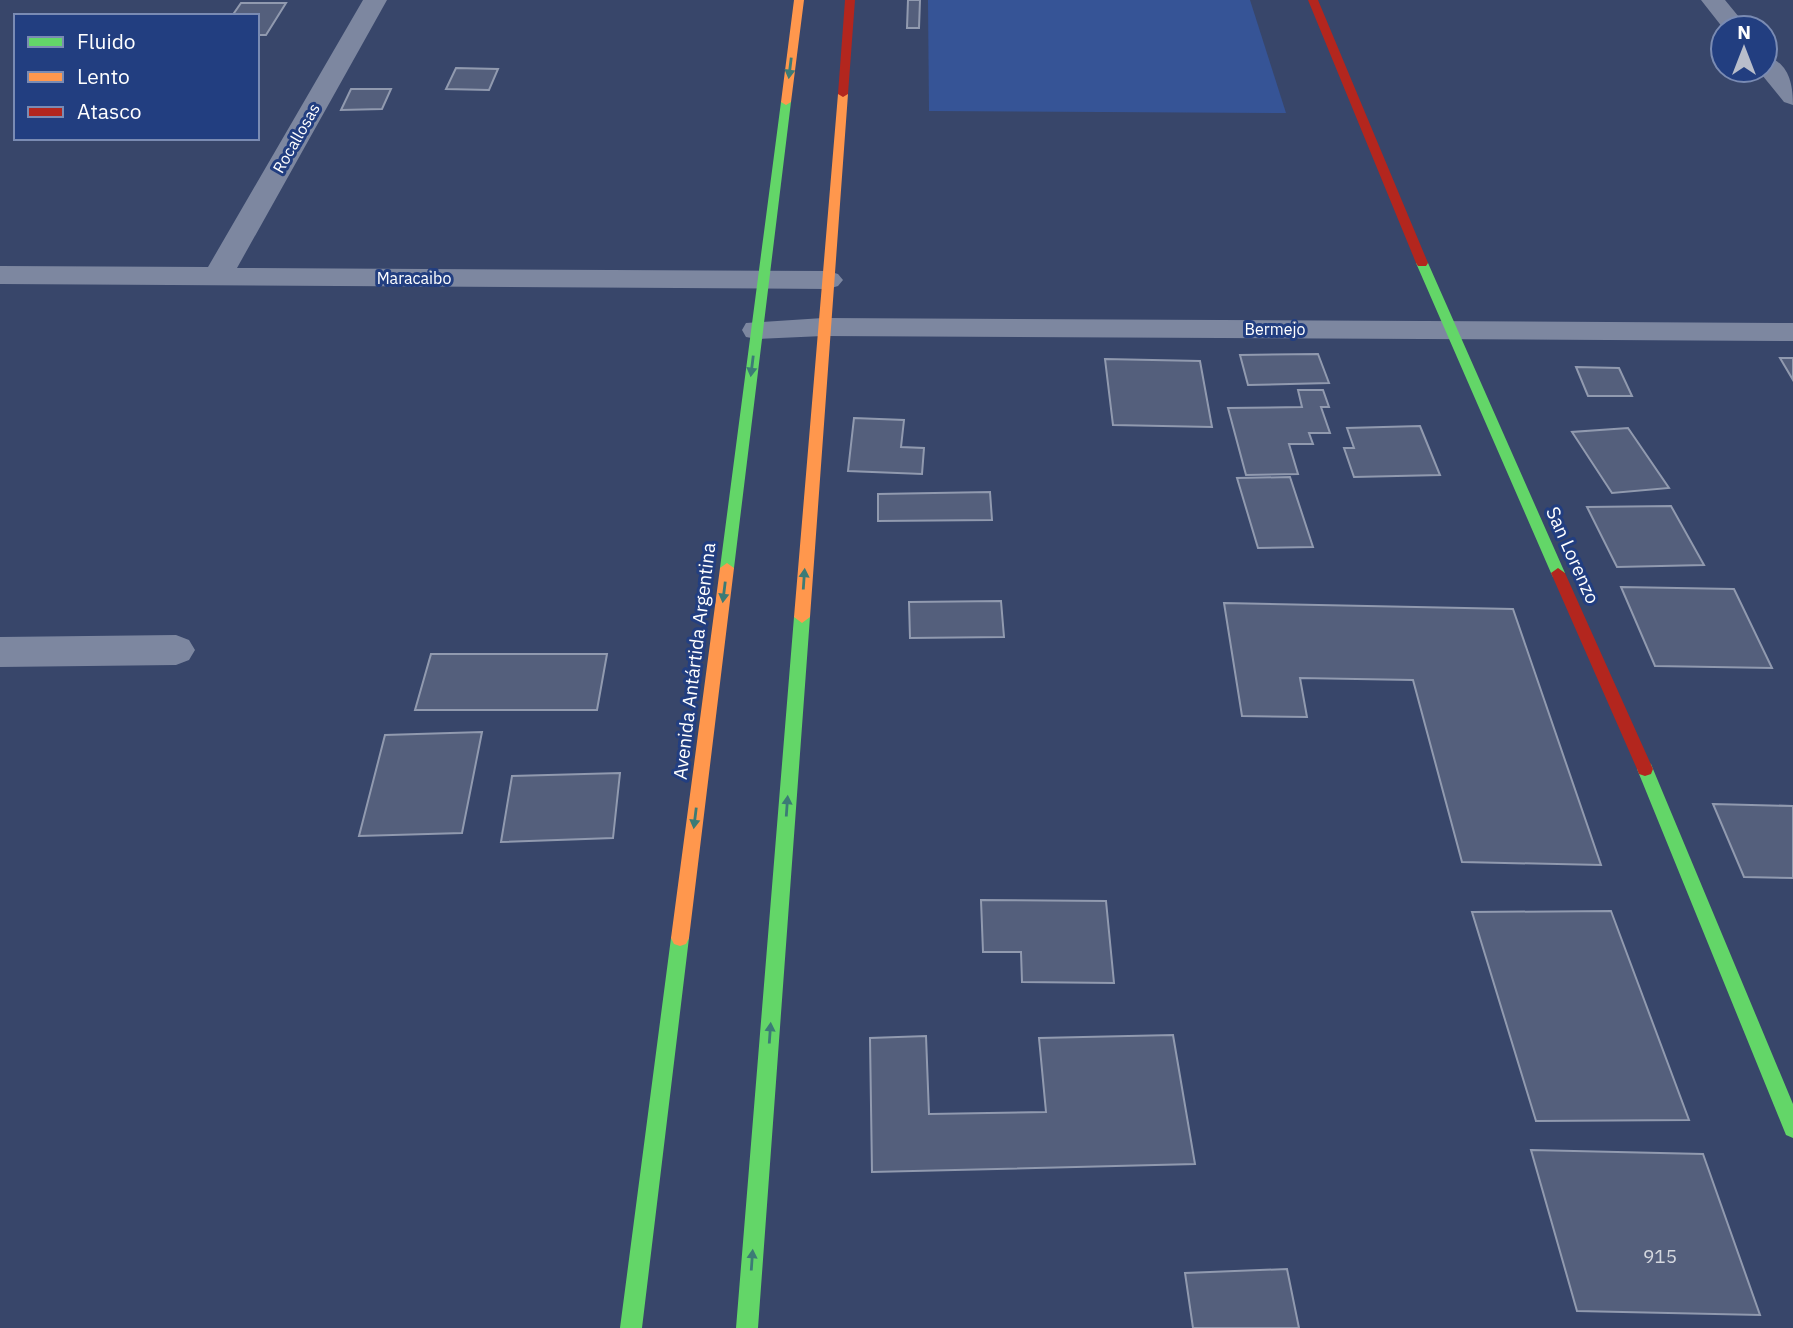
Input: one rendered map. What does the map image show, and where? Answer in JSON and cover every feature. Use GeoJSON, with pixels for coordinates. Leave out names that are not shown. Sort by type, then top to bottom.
{"type":"FeatureCollection","features":[{"type":"Feature","properties":{"kind":"street","name":"Rocallosas"},"geometry":{"type":"LineString","coordinates":[[217,276],[375,0]]}},
{"type":"Feature","properties":{"kind":"street","name":"Avenida Antártida Argentina"},"geometry":{"type":"LineString","coordinates":[[631,1328],[799,0]]}},
{"type":"Feature","properties":{"kind":"street"},"geometry":{"type":"LineString","coordinates":[[747,1328],[850,0]]}},
{"type":"Feature","properties":{"kind":"street","name":"San Lorenzo"},"geometry":{"type":"LineString","coordinates":[[1313,0],[1450,330],[1620,710],[1793,1128]]}},
{"type":"Feature","properties":{"kind":"street"},"geometry":{"type":"LineString","coordinates":[[1713,0],[1724,14]]}},
{"type":"Feature","properties":{"kind":"street"},"geometry":{"type":"LineString","coordinates":[[1779,80],[1793,97]]}},
{"type":"Feature","properties":{"kind":"street","name":"Maracaibo"},"geometry":{"type":"LineString","coordinates":[[0,275],[828,279]]}},
{"type":"Feature","properties":{"kind":"street","name":"Bermejo"},"geometry":{"type":"LineString","coordinates":[[757,330],[823,327],[1793,332]]}},
{"type":"Feature","properties":{"kind":"street"},"geometry":{"type":"LineString","coordinates":[[0,652],[176,650]]}},
{"type":"Feature","properties":{"kind":"shaded area"},"geometry":{"type":"Polygon","coordinates":[[[928,0],[1250,0],[1286,113],[929,111],[928,0]]]}},
{"type":"Feature","properties":{"kind":"building"},"geometry":{"type":"Polygon","coordinates":[[[908,0],[920,0],[919,28],[907,28],[908,0]]]}},
{"type":"Feature","properties":{"kind":"building"},"geometry":{"type":"Polygon","coordinates":[[[241,3],[286,3],[266,35],[259,35],[259,14],[233,14],[241,3]]]}},
{"type":"Feature","properties":{"kind":"building"},"geometry":{"type":"Polygon","coordinates":[[[456,68],[498,69],[489,90],[446,89],[456,68]]]}},
{"type":"Feature","properties":{"kind":"building"},"geometry":{"type":"Polygon","coordinates":[[[351,89],[391,89],[382,109],[341,110],[351,89]]]}},
{"type":"Feature","properties":{"kind":"building"},"geometry":{"type":"Polygon","coordinates":[[[1318,354],[1329,383],[1248,385],[1240,355],[1318,354]]]}},
{"type":"Feature","properties":{"kind":"building"},"geometry":{"type":"Polygon","coordinates":[[[1780,358],[1793,358],[1793,380],[1780,358]]]}},
{"type":"Feature","properties":{"kind":"building"},"geometry":{"type":"Polygon","coordinates":[[[1105,359],[1200,361],[1212,427],[1113,425],[1105,359]]]}},
{"type":"Feature","properties":{"kind":"building"},"geometry":{"type":"Polygon","coordinates":[[[1576,367],[1619,368],[1632,396],[1588,396],[1576,367]]]}},
{"type":"Feature","properties":{"kind":"building"},"geometry":{"type":"Polygon","coordinates":[[[1298,390],[1323,390],[1329,407],[1321,407],[1330,433],[1309,433],[1313,444],[1289,444],[1298,474],[1246,475],[1228,408],[1302,407],[1298,390]]]}},
{"type":"Feature","properties":{"kind":"building"},"geometry":{"type":"Polygon","coordinates":[[[854,418],[904,420],[901,447],[924,448],[922,474],[848,471],[854,418]]]}},
{"type":"Feature","properties":{"kind":"building"},"geometry":{"type":"Polygon","coordinates":[[[1420,426],[1440,475],[1354,477],[1344,448],[1354,448],[1347,428],[1420,426]]]}},
{"type":"Feature","properties":{"kind":"building"},"geometry":{"type":"Polygon","coordinates":[[[1628,428],[1669,488],[1612,493],[1572,432],[1628,428]]]}},
{"type":"Feature","properties":{"kind":"building"},"geometry":{"type":"Polygon","coordinates":[[[1290,477],[1313,547],[1258,548],[1237,478],[1290,477]]]}},
{"type":"Feature","properties":{"kind":"building"},"geometry":{"type":"Polygon","coordinates":[[[990,492],[992,520],[878,521],[878,494],[990,492]]]}},
{"type":"Feature","properties":{"kind":"building"},"geometry":{"type":"Polygon","coordinates":[[[1671,506],[1704,565],[1617,567],[1587,507],[1671,506]]]}},
{"type":"Feature","properties":{"kind":"building"},"geometry":{"type":"Polygon","coordinates":[[[1621,587],[1734,589],[1772,668],[1655,666],[1621,587]]]}},
{"type":"Feature","properties":{"kind":"building"},"geometry":{"type":"Polygon","coordinates":[[[1001,601],[1004,637],[910,638],[909,602],[1001,601]]]}},
{"type":"Feature","properties":{"kind":"building"},"geometry":{"type":"Polygon","coordinates":[[[1224,603],[1513,609],[1601,865],[1462,862],[1413,680],[1300,678],[1307,717],[1242,716],[1224,603]]]}},
{"type":"Feature","properties":{"kind":"building"},"geometry":{"type":"Polygon","coordinates":[[[431,654],[607,654],[597,710],[415,710],[431,654]]]}},
{"type":"Feature","properties":{"kind":"building"},"geometry":{"type":"Polygon","coordinates":[[[482,732],[462,833],[359,836],[385,735],[482,732]]]}},
{"type":"Feature","properties":{"kind":"building"},"geometry":{"type":"Polygon","coordinates":[[[620,773],[613,838],[501,842],[512,776],[620,773]]]}},
{"type":"Feature","properties":{"kind":"building"},"geometry":{"type":"Polygon","coordinates":[[[1713,804],[1793,806],[1793,878],[1744,877],[1713,804]]]}},
{"type":"Feature","properties":{"kind":"building"},"geometry":{"type":"Polygon","coordinates":[[[981,900],[1106,901],[1114,983],[1022,982],[1021,952],[983,952],[981,900]]]}},
{"type":"Feature","properties":{"kind":"building"},"geometry":{"type":"Polygon","coordinates":[[[1611,911],[1689,1120],[1536,1121],[1472,912],[1611,911]]]}},
{"type":"Feature","properties":{"kind":"building"},"geometry":{"type":"Polygon","coordinates":[[[1173,1035],[1195,1164],[872,1172],[870,1038],[926,1036],[929,1114],[1046,1112],[1039,1038],[1173,1035]]]}},
{"type":"Feature","properties":{"kind":"building"},"geometry":{"type":"Polygon","coordinates":[[[1531,1150],[1703,1154],[1760,1315],[1577,1311],[1531,1150]]]}},
{"type":"Feature","properties":{"kind":"building"},"geometry":{"type":"Polygon","coordinates":[[[1287,1269],[1299,1328],[1193,1328],[1185,1273],[1287,1269]]]}},
{"type":"Feature","properties":{"kind":"traffic: fast"},"geometry":{"type":"LineString","coordinates":[[727,568],[786,102]]}},
{"type":"Feature","properties":{"kind":"traffic: fast"},"geometry":{"type":"LineString","coordinates":[[1422,263],[1558,573]]}},
{"type":"Feature","properties":{"kind":"traffic: fast"},"geometry":{"type":"LineString","coordinates":[[747,1328],[802,617]]}},
{"type":"Feature","properties":{"kind":"traffic: fast"},"geometry":{"type":"LineString","coordinates":[[1645,769],[1793,1128]]}},
{"type":"Feature","properties":{"kind":"traffic: fast"},"geometry":{"type":"LineString","coordinates":[[631,1328],[680,938]]}},
{"type":"Feature","properties":{"kind":"traffic: slow"},"geometry":{"type":"LineString","coordinates":[[786,102],[799,0]]}},
{"type":"Feature","properties":{"kind":"traffic: slow"},"geometry":{"type":"LineString","coordinates":[[802,617],[843,94]]}},
{"type":"Feature","properties":{"kind":"traffic: slow"},"geometry":{"type":"LineString","coordinates":[[680,938],[727,568]]}},
{"type":"Feature","properties":{"kind":"traffic: jam"},"geometry":{"type":"LineString","coordinates":[[843,94],[850,0]]}},
{"type":"Feature","properties":{"kind":"traffic: jam"},"geometry":{"type":"LineString","coordinates":[[1313,0],[1422,263]]}},
{"type":"Feature","properties":{"kind":"traffic: jam"},"geometry":{"type":"LineString","coordinates":[[1558,573],[1645,769]]}}]}
